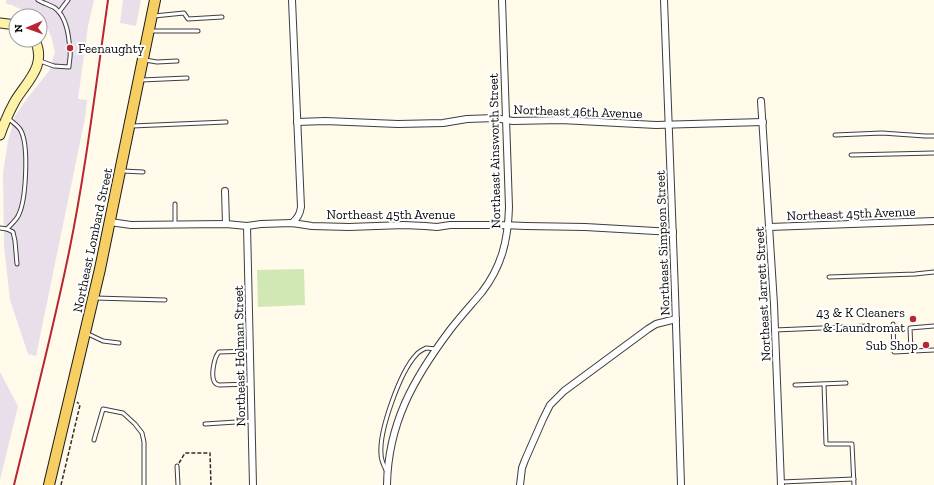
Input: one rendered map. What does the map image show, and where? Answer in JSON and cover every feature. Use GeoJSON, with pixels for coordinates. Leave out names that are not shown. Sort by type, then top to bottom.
{"type":"FeatureCollection","features":[{"type":"Feature","properties":{"kind":"main road","name":"Northeast Lombard Street"},"geometry":{"type":"LineString","coordinates":[[49,485],[94,298],[155,0]]}},
{"type":"Feature","properties":{"kind":"street"},"geometry":{"type":"LineString","coordinates":[[292,0],[301,207],[297,220],[292,223]]}},
{"type":"Feature","properties":{"kind":"street","name":"Northeast Ainsworth Street"},"geometry":{"type":"LineString","coordinates":[[387,485],[387,473],[394,434],[400,413],[412,388],[420,373],[451,328],[482,292],[499,264],[503,250],[508,226],[507,120],[502,0]]}},
{"type":"Feature","properties":{"kind":"street","name":"Northeast Simpson Street"},"geometry":{"type":"LineString","coordinates":[[664,0],[681,485]]}},
{"type":"Feature","properties":{"kind":"street"},"geometry":{"type":"LineString","coordinates":[[0,135],[15,100],[35,72],[38,61],[37,48]]}},
{"type":"Feature","properties":{"kind":"street","name":"Northeast Jarrett Street"},"geometry":{"type":"LineString","coordinates":[[761,101],[775,330],[781,483]]}},
{"type":"Feature","properties":{"kind":"street","name":"Northeast 46th Avenue"},"geometry":{"type":"LineString","coordinates":[[298,122],[325,121],[398,124],[443,123],[467,119],[496,118],[513,121],[561,120],[668,125],[763,122]]}},
{"type":"Feature","properties":{"kind":"street"},"geometry":{"type":"LineString","coordinates":[[225,191],[226,224]]}},
{"type":"Feature","properties":{"kind":"street","name":"Northeast 45th Avenue"},"geometry":{"type":"LineString","coordinates":[[769,227],[934,220]]}},
{"type":"Feature","properties":{"kind":"street","name":"Northeast 45th Avenue"},"geometry":{"type":"LineString","coordinates":[[110,222],[131,225],[226,224],[247,226],[292,223],[312,226],[349,227],[499,225],[585,227],[673,232]]}},
{"type":"Feature","properties":{"kind":"street","name":"Northeast Holman Street"},"geometry":{"type":"LineString","coordinates":[[247,226],[253,485]]}},
{"type":"Feature","properties":{"kind":"street"},"geometry":{"type":"LineString","coordinates":[[520,485],[522,468],[525,460],[546,412],[556,398],[648,329],[656,324],[676,319]]}},
{"type":"Feature","properties":{"kind":"lane"},"geometry":{"type":"LineString","coordinates":[[38,0],[54,8],[59,12],[64,20],[70,53],[69,67],[54,66],[38,61]]}},
{"type":"Feature","properties":{"kind":"lane"},"geometry":{"type":"LineString","coordinates":[[59,12],[68,0]]}},
{"type":"Feature","properties":{"kind":"lane"},"geometry":{"type":"LineString","coordinates":[[152,16],[184,14],[188,19],[222,17]]}},
{"type":"Feature","properties":{"kind":"lane"},"geometry":{"type":"LineString","coordinates":[[149,31],[198,31]]}},
{"type":"Feature","properties":{"kind":"lane"},"geometry":{"type":"LineString","coordinates":[[143,60],[157,62],[177,61]]}},
{"type":"Feature","properties":{"kind":"lane"},"geometry":{"type":"LineString","coordinates":[[139,80],[187,78]]}},
{"type":"Feature","properties":{"kind":"lane"},"geometry":{"type":"LineString","coordinates":[[7,117],[20,128],[22,133],[25,145],[25,179],[23,203],[18,216],[7,229]]}},
{"type":"Feature","properties":{"kind":"lane"},"geometry":{"type":"LineString","coordinates":[[130,126],[226,122]]}},
{"type":"Feature","properties":{"kind":"lane"},"geometry":{"type":"LineString","coordinates":[[835,135],[882,132],[934,136]]}},
{"type":"Feature","properties":{"kind":"lane"},"geometry":{"type":"LineString","coordinates":[[851,155],[934,153]]}},
{"type":"Feature","properties":{"kind":"lane"},"geometry":{"type":"LineString","coordinates":[[121,170],[143,172]]}},
{"type":"Feature","properties":{"kind":"lane"},"geometry":{"type":"LineString","coordinates":[[175,204],[175,225]]}},
{"type":"Feature","properties":{"kind":"lane"},"geometry":{"type":"LineString","coordinates":[[0,228],[13,232],[17,264]]}},
{"type":"Feature","properties":{"kind":"lane"},"geometry":{"type":"LineString","coordinates":[[829,277],[934,272]]}},
{"type":"Feature","properties":{"kind":"lane"},"geometry":{"type":"LineString","coordinates":[[94,298],[165,300]]}},
{"type":"Feature","properties":{"kind":"lane"},"geometry":{"type":"LineString","coordinates":[[893,324],[894,352],[934,350]]}},
{"type":"Feature","properties":{"kind":"lane"},"geometry":{"type":"LineString","coordinates":[[775,330],[868,326]]}},
{"type":"Feature","properties":{"kind":"lane"},"geometry":{"type":"LineString","coordinates":[[911,351],[910,328],[934,326]]}},
{"type":"Feature","properties":{"kind":"lane"},"geometry":{"type":"LineString","coordinates":[[85,333],[103,341],[118,343]]}},
{"type":"Feature","properties":{"kind":"lane"},"geometry":{"type":"LineString","coordinates":[[387,473],[382,461],[381,446],[384,426],[392,403],[405,372],[416,355],[426,348],[436,349]]}},
{"type":"Feature","properties":{"kind":"lane"},"geometry":{"type":"LineString","coordinates":[[250,351],[219,352],[216,355],[212,374],[213,380],[219,385],[251,384]]}},
{"type":"Feature","properties":{"kind":"lane"},"geometry":{"type":"LineString","coordinates":[[795,385],[846,383]]}},
{"type":"Feature","properties":{"kind":"lane"},"geometry":{"type":"LineString","coordinates":[[824,384],[826,444],[852,444],[854,485]]}},
{"type":"Feature","properties":{"kind":"lane"},"geometry":{"type":"LineString","coordinates":[[94,440],[103,409],[123,413],[142,433],[144,442],[144,485]]}},
{"type":"Feature","properties":{"kind":"lane"},"geometry":{"type":"LineString","coordinates":[[205,424],[252,421]]}},
{"type":"Feature","properties":{"kind":"lane"},"geometry":{"type":"LineString","coordinates":[[177,466],[178,485]]}},
{"type":"Feature","properties":{"kind":"lane"},"geometry":{"type":"LineString","coordinates":[[781,483],[854,478]]}},
{"type":"Feature","properties":{"kind":"path"},"geometry":{"type":"LineString","coordinates":[[61,485],[80,405],[71,392]]}},
{"type":"Feature","properties":{"kind":"path"},"geometry":{"type":"LineString","coordinates":[[177,466],[185,453],[210,453],[211,485]]}},
{"type":"Feature","properties":{"kind":"shaded area"},"geometry":{"type":"Polygon","coordinates":[[[6,0],[94,0],[88,26],[78,99],[87,100],[85,118],[36,356],[28,354],[10,300],[4,246],[3,173],[8,141],[15,116],[49,71],[55,52],[48,29],[48,8],[18,8],[6,3],[6,0]]]}},
{"type":"Feature","properties":{"kind":"shaded area"},"geometry":{"type":"Polygon","coordinates":[[[123,0],[141,0],[136,26],[120,23],[123,0]]]}},
{"type":"Feature","properties":{"kind":"shaded area"},"geometry":{"type":"Polygon","coordinates":[[[0,372],[18,406],[0,480],[0,372]]]}},
{"type":"Feature","properties":{"kind":"green space"},"geometry":{"type":"Polygon","coordinates":[[[304,269],[305,305],[258,307],[257,270],[304,269]]]}},
{"type":"Feature","properties":{"kind":"railway"},"geometry":{"type":"LineString","coordinates":[[14,485],[43,368],[69,252],[81,189],[108,0]]}},
{"type":"Feature","properties":{"kind":"place","name":"Feenaughty"},"geometry":{"type":"Point","coordinates":[70,48]}},
{"type":"Feature","properties":{"kind":"place","name":"43 & K Cleaners & Laundromat"},"geometry":{"type":"Point","coordinates":[913,319]}},
{"type":"Feature","properties":{"kind":"place","name":"Sub Shop"},"geometry":{"type":"Point","coordinates":[926,345]}}]}
